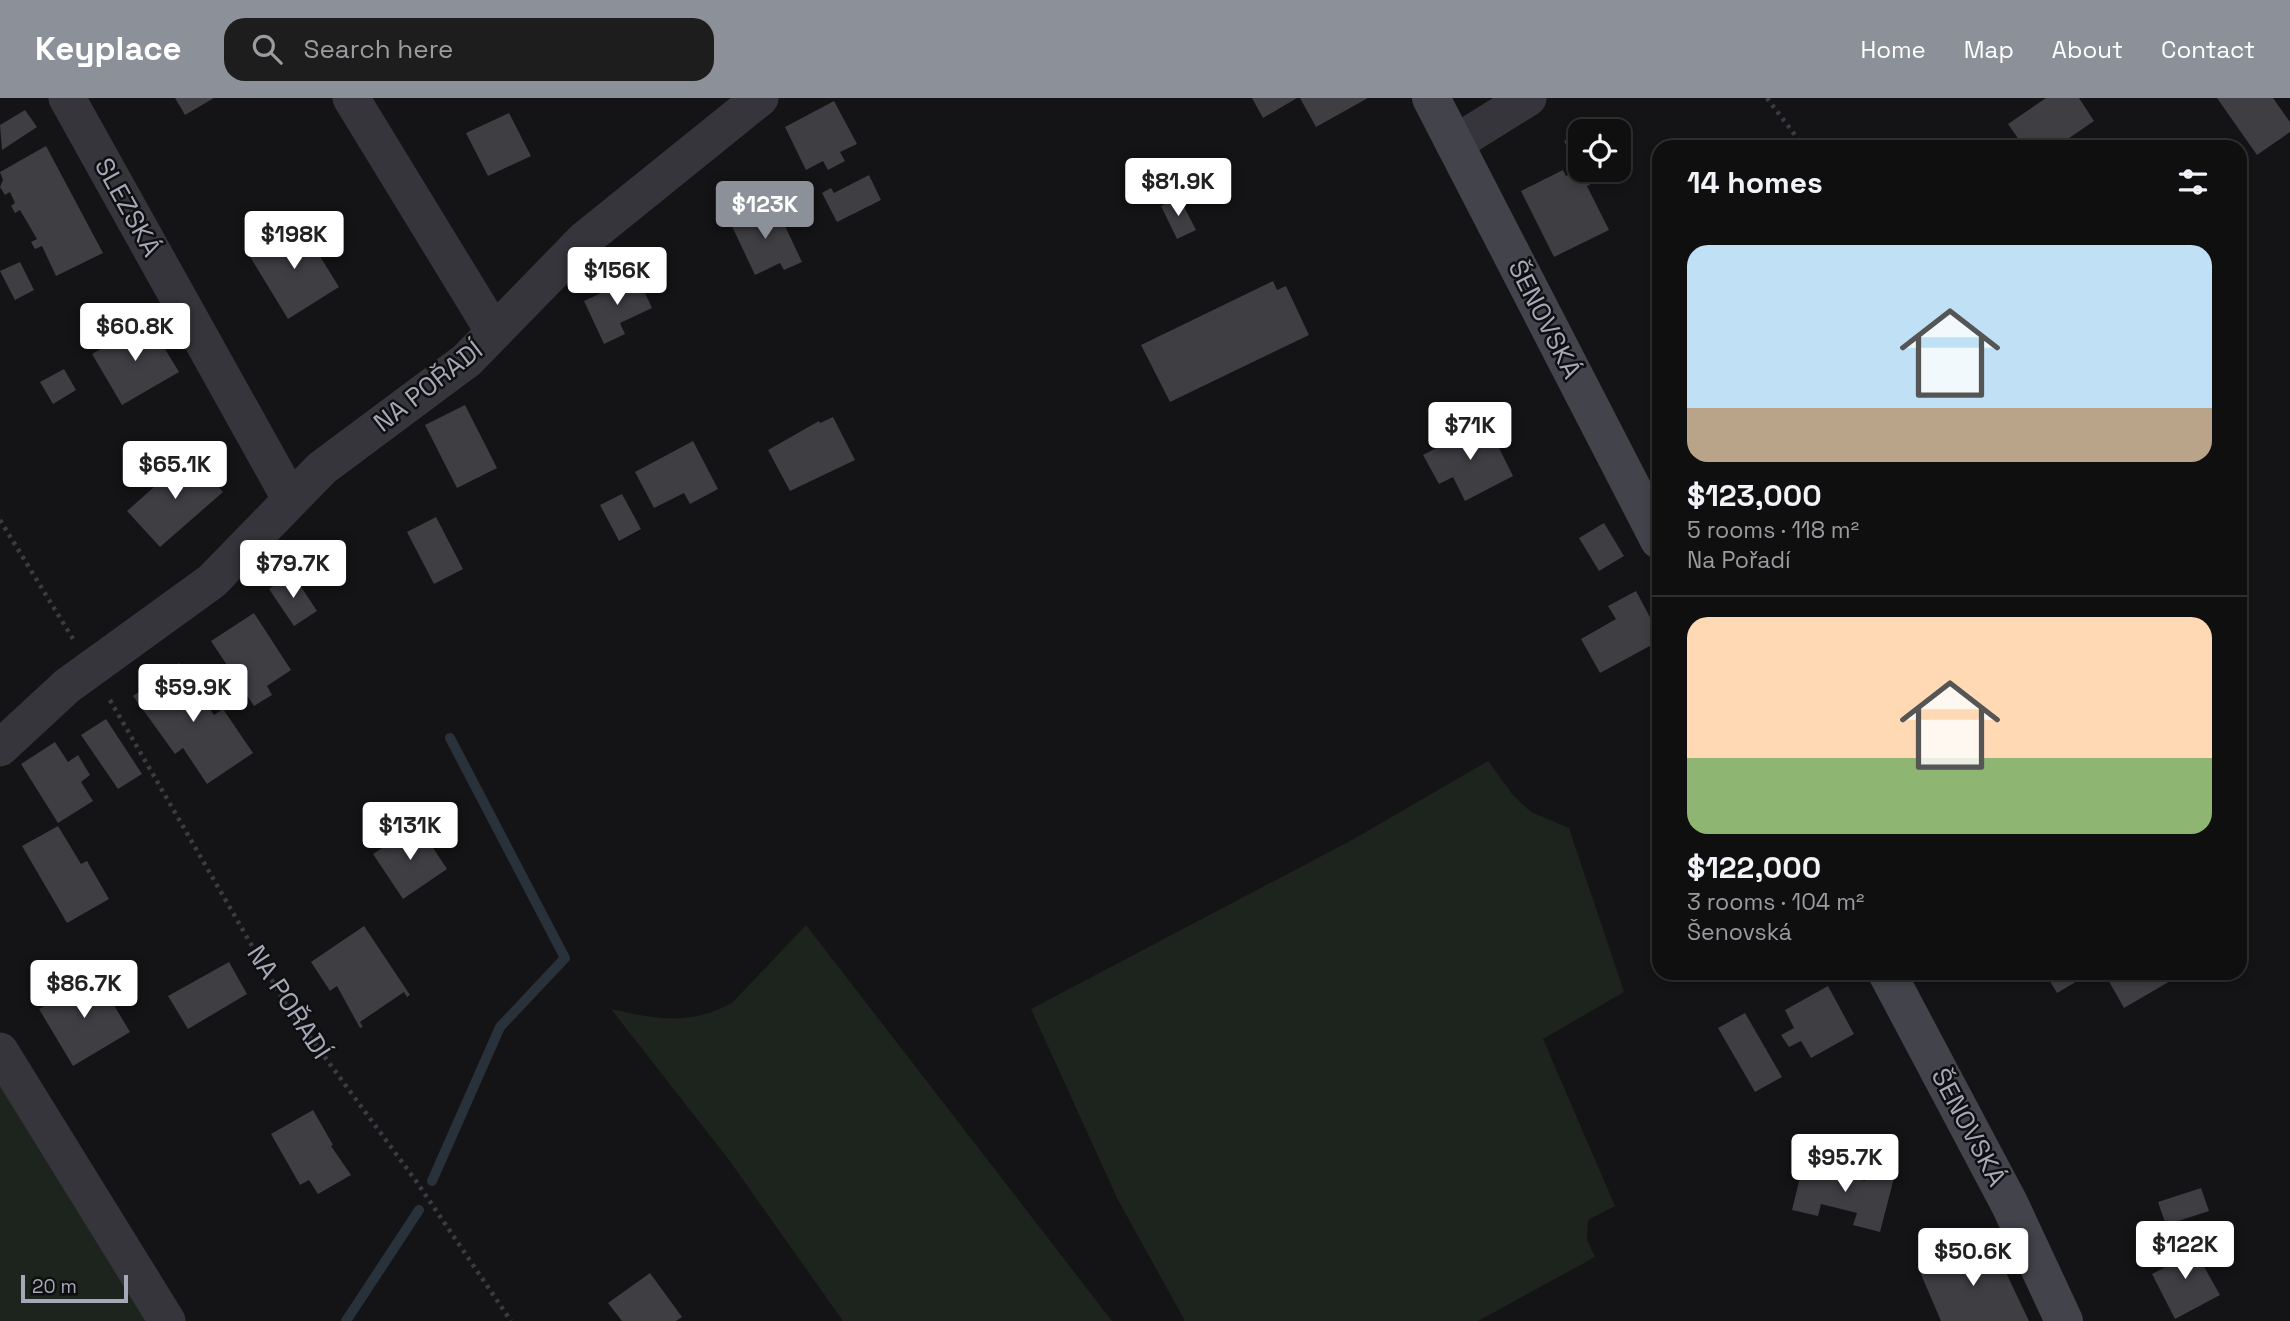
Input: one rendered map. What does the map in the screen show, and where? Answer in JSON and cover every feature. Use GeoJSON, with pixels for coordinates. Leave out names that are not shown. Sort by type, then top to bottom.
{"type":"FeatureCollection","features":[{"type":"Feature","properties":{"kind":"main road","name":"ŠENOVSKÁ"},"geometry":{"type":"LineString","coordinates":[[1431,98],[1652,526]]}},
{"type":"Feature","properties":{"kind":"main road","name":"ŠENOVSKÁ"},"geometry":{"type":"LineString","coordinates":[[1892,980],[2010,1205],[2064,1321]]}},
{"type":"Feature","properties":{"kind":"street","name":"SLEZSKÁ"},"geometry":{"type":"LineString","coordinates":[[67,98],[291,500]]}},
{"type":"Feature","properties":{"kind":"street"},"geometry":{"type":"LineString","coordinates":[[351,98],[494,332]]}},
{"type":"Feature","properties":{"kind":"street","name":"NA POŘADÍ"},"geometry":{"type":"LineString","coordinates":[[0,748],[67,687],[212,581],[322,468],[467,360],[584,240],[760,98]]}},
{"type":"Feature","properties":{"kind":"street"},"geometry":{"type":"LineString","coordinates":[[1454,144],[1528,98]]}},
{"type":"Feature","properties":{"kind":"street"},"geometry":{"type":"LineString","coordinates":[[0,1051],[167,1321]]}},
{"type":"Feature","properties":{"kind":"path"},"geometry":{"type":"LineString","coordinates":[[1767,98],[1799,140]]}},
{"type":"Feature","properties":{"kind":"path","name":"NA POŘADÍ"},"geometry":{"type":"LineString","coordinates":[[0,520],[91,669],[285,1003],[416,1181],[511,1321]]}},
{"type":"Feature","properties":{"kind":"shaded area"},"geometry":{"type":"Polygon","coordinates":[[[1488,761],[1513,795],[1531,812],[1569,828],[1624,992],[1543,1039],[1615,1206],[1588,1220],[1587,1240],[1595,1257],[1478,1321],[1185,1321],[1118,1200],[1031,1009],[1352,840],[1488,761]]]}},
{"type":"Feature","properties":{"kind":"shaded area"},"geometry":{"type":"Polygon","coordinates":[[[806,925],[1112,1321],[843,1321],[729,1160],[611,1009],[658,1018],[687,1018],[716,1010],[732,1003],[806,925]]]}},
{"type":"Feature","properties":{"kind":"shaded area"},"geometry":{"type":"Polygon","coordinates":[[[0,1082],[160,1321],[0,1321],[0,1082]]]}},
{"type":"Feature","properties":{"kind":"building"},"geometry":{"type":"Polygon","coordinates":[[[175,98],[214,98],[185,115],[175,98]]]}},
{"type":"Feature","properties":{"kind":"building"},"geometry":{"type":"Polygon","coordinates":[[[1252,98],[1297,98],[1263,118],[1252,98]]]}},
{"type":"Feature","properties":{"kind":"building"},"geometry":{"type":"Polygon","coordinates":[[[1300,98],[1368,98],[1316,127],[1300,98]]]}},
{"type":"Feature","properties":{"kind":"building"},"geometry":{"type":"Polygon","coordinates":[[[2046,98],[2079,98],[2094,121],[2066,140],[2019,140],[2008,124],[2046,98]]]}},
{"type":"Feature","properties":{"kind":"building"},"geometry":{"type":"Polygon","coordinates":[[[2217,98],[2273,98],[2290,122],[2290,132],[2257,155],[2217,98]]]}},
{"type":"Feature","properties":{"kind":"building"},"geometry":{"type":"Polygon","coordinates":[[[834,101],[857,144],[840,152],[845,161],[828,170],[823,161],[806,170],[785,127],[834,101]]]}},
{"type":"Feature","properties":{"kind":"building"},"geometry":{"type":"Polygon","coordinates":[[[25,110],[37,127],[2,150],[0,125],[25,110]]]}},
{"type":"Feature","properties":{"kind":"building"},"geometry":{"type":"Polygon","coordinates":[[[509,113],[531,156],[488,176],[466,133],[509,113]]]}},
{"type":"Feature","properties":{"kind":"building"},"geometry":{"type":"Polygon","coordinates":[[[46,146],[103,253],[56,276],[42,246],[35,249],[31,242],[37,239],[20,210],[15,213],[11,206],[15,203],[10,192],[5,195],[0,187],[3,180],[0,172],[46,146]]]}},
{"type":"Feature","properties":{"kind":"building"},"geometry":{"type":"Polygon","coordinates":[[[1563,170],[1568,175],[1568,182],[1595,182],[1587,186],[1609,230],[1554,257],[1521,191],[1563,170]]]}},
{"type":"Feature","properties":{"kind":"building"},"geometry":{"type":"Polygon","coordinates":[[[869,175],[881,200],[837,222],[822,193],[831,188],[834,193],[869,175]]]}},
{"type":"Feature","properties":{"kind":"building"},"geometry":{"type":"Polygon","coordinates":[[[1179,197],[1196,230],[1177,239],[1161,206],[1179,197]]]}},
{"type":"Feature","properties":{"kind":"building"},"geometry":{"type":"Polygon","coordinates":[[[776,207],[802,262],[784,270],[780,263],[755,275],[729,220],[748,211],[751,219],[776,207]]]}},
{"type":"Feature","properties":{"kind":"building"},"geometry":{"type":"Polygon","coordinates":[[[300,224],[339,287],[288,319],[249,255],[300,224]]]}},
{"type":"Feature","properties":{"kind":"building"},"geometry":{"type":"Polygon","coordinates":[[[20,262],[34,290],[15,300],[0,271],[20,262]]]}},
{"type":"Feature","properties":{"kind":"building"},"geometry":{"type":"Polygon","coordinates":[[[637,276],[652,308],[620,323],[625,334],[604,344],[584,301],[601,293],[598,287],[618,277],[621,283],[637,276]]]}},
{"type":"Feature","properties":{"kind":"building"},"geometry":{"type":"Polygon","coordinates":[[[1273,281],[1277,290],[1286,286],[1309,335],[1170,402],[1141,345],[1273,281]]]}},
{"type":"Feature","properties":{"kind":"building"},"geometry":{"type":"Polygon","coordinates":[[[148,321],[179,372],[122,405],[92,354],[148,321]]]}},
{"type":"Feature","properties":{"kind":"building"},"geometry":{"type":"Polygon","coordinates":[[[64,369],[76,390],[53,404],[40,382],[64,369]]]}},
{"type":"Feature","properties":{"kind":"building"},"geometry":{"type":"Polygon","coordinates":[[[465,405],[497,468],[457,488],[425,425],[465,405]]]}},
{"type":"Feature","properties":{"kind":"building"},"geometry":{"type":"Polygon","coordinates":[[[833,417],[855,460],[790,491],[768,450],[819,421],[820,423],[833,417]]]}},
{"type":"Feature","properties":{"kind":"building"},"geometry":{"type":"Polygon","coordinates":[[[1486,422],[1513,476],[1465,501],[1453,477],[1439,484],[1423,455],[1486,422]]]}},
{"type":"Feature","properties":{"kind":"building"},"geometry":{"type":"Polygon","coordinates":[[[693,441],[718,489],[690,504],[684,493],[654,508],[635,472],[693,441]]]}},
{"type":"Feature","properties":{"kind":"building"},"geometry":{"type":"Polygon","coordinates":[[[190,455],[223,492],[160,547],[127,511],[190,455]]]}},
{"type":"Feature","properties":{"kind":"building"},"geometry":{"type":"Polygon","coordinates":[[[622,494],[641,529],[619,541],[600,505],[622,494]]]}},
{"type":"Feature","properties":{"kind":"building"},"geometry":{"type":"Polygon","coordinates":[[[436,517],[463,569],[434,584],[407,532],[436,517]]]}},
{"type":"Feature","properties":{"kind":"building"},"geometry":{"type":"Polygon","coordinates":[[[1604,523],[1624,556],[1599,571],[1579,538],[1604,523]]]}},
{"type":"Feature","properties":{"kind":"building"},"geometry":{"type":"Polygon","coordinates":[[[292,573],[317,611],[294,626],[269,589],[292,573]]]}},
{"type":"Feature","properties":{"kind":"building"},"geometry":{"type":"Polygon","coordinates":[[[1636,591],[1652,621],[1652,645],[1600,673],[1581,639],[1616,619],[1608,606],[1636,591]]]}},
{"type":"Feature","properties":{"kind":"building"},"geometry":{"type":"Polygon","coordinates":[[[254,613],[291,670],[267,686],[272,695],[254,706],[211,641],[254,613]]]}},
{"type":"Feature","properties":{"kind":"building"},"geometry":{"type":"Polygon","coordinates":[[[179,663],[214,715],[223,709],[253,753],[207,784],[183,748],[175,754],[133,696],[179,663]]]}},
{"type":"Feature","properties":{"kind":"building"},"geometry":{"type":"Polygon","coordinates":[[[106,719],[142,774],[118,789],[81,735],[106,719]]]}},
{"type":"Feature","properties":{"kind":"building"},"geometry":{"type":"Polygon","coordinates":[[[55,742],[68,762],[78,755],[90,775],[81,782],[93,801],[58,823],[21,764],[55,742]]]}},
{"type":"Feature","properties":{"kind":"building"},"geometry":{"type":"Polygon","coordinates":[[[418,825],[447,869],[403,899],[373,854],[418,825]]]}},
{"type":"Feature","properties":{"kind":"building"},"geometry":{"type":"Polygon","coordinates":[[[58,826],[81,864],[87,861],[109,899],[67,923],[22,846],[58,826]]]}},
{"type":"Feature","properties":{"kind":"building"},"geometry":{"type":"Polygon","coordinates":[[[364,926],[410,995],[407,997],[404,992],[360,1022],[363,1027],[360,1028],[337,986],[330,991],[311,962],[364,926]]]}},
{"type":"Feature","properties":{"kind":"building"},"geometry":{"type":"Polygon","coordinates":[[[229,962],[247,994],[188,1029],[168,996],[229,962]]]}},
{"type":"Feature","properties":{"kind":"building"},"geometry":{"type":"Polygon","coordinates":[[[96,975],[130,1032],[73,1066],[39,1009],[96,975]]]}},
{"type":"Feature","properties":{"kind":"building"},"geometry":{"type":"Polygon","coordinates":[[[2049,980],[2079,980],[2057,993],[2049,980]]]}},
{"type":"Feature","properties":{"kind":"building"},"geometry":{"type":"Polygon","coordinates":[[[2108,980],[2172,980],[2124,1008],[2108,980]]]}},
{"type":"Feature","properties":{"kind":"building"},"geometry":{"type":"Polygon","coordinates":[[[1828,986],[1854,1034],[1811,1058],[1801,1041],[1789,1047],[1781,1035],[1794,1028],[1785,1010],[1828,986]]]}},
{"type":"Feature","properties":{"kind":"building"},"geometry":{"type":"Polygon","coordinates":[[[1745,1013],[1782,1077],[1755,1092],[1718,1028],[1745,1013]]]}},
{"type":"Feature","properties":{"kind":"building"},"geometry":{"type":"Polygon","coordinates":[[[313,1110],[333,1145],[331,1146],[351,1175],[318,1194],[309,1180],[300,1185],[271,1134],[313,1110]]]}},
{"type":"Feature","properties":{"kind":"building"},"geometry":{"type":"Polygon","coordinates":[[[1804,1161],[1831,1167],[1829,1171],[1865,1181],[1868,1167],[1895,1174],[1880,1232],[1853,1225],[1857,1213],[1821,1204],[1818,1216],[1792,1210],[1804,1161]]]}},
{"type":"Feature","properties":{"kind":"building"},"geometry":{"type":"Polygon","coordinates":[[[2201,1188],[2209,1211],[2166,1225],[2158,1202],[2201,1188]]]}},
{"type":"Feature","properties":{"kind":"building"},"geometry":{"type":"Polygon","coordinates":[[[1990,1239],[2029,1321],[1941,1321],[1920,1272],[1990,1239]]]}},
{"type":"Feature","properties":{"kind":"building"},"geometry":{"type":"Polygon","coordinates":[[[2189,1240],[2220,1295],[2175,1319],[2152,1274],[2175,1262],[2169,1251],[2189,1240]]]}},
{"type":"Feature","properties":{"kind":"building"},"geometry":{"type":"Polygon","coordinates":[[[650,1273],[682,1317],[676,1321],[622,1321],[608,1303],[650,1273]]]}},
{"type":"Feature","properties":{"kind":"waterway"},"geometry":{"type":"LineString","coordinates":[[432,1181],[500,1027],[565,958],[450,738]]}},
{"type":"Feature","properties":{"kind":"waterway"},"geometry":{"type":"LineString","coordinates":[[346,1321],[419,1210]]}}]}
